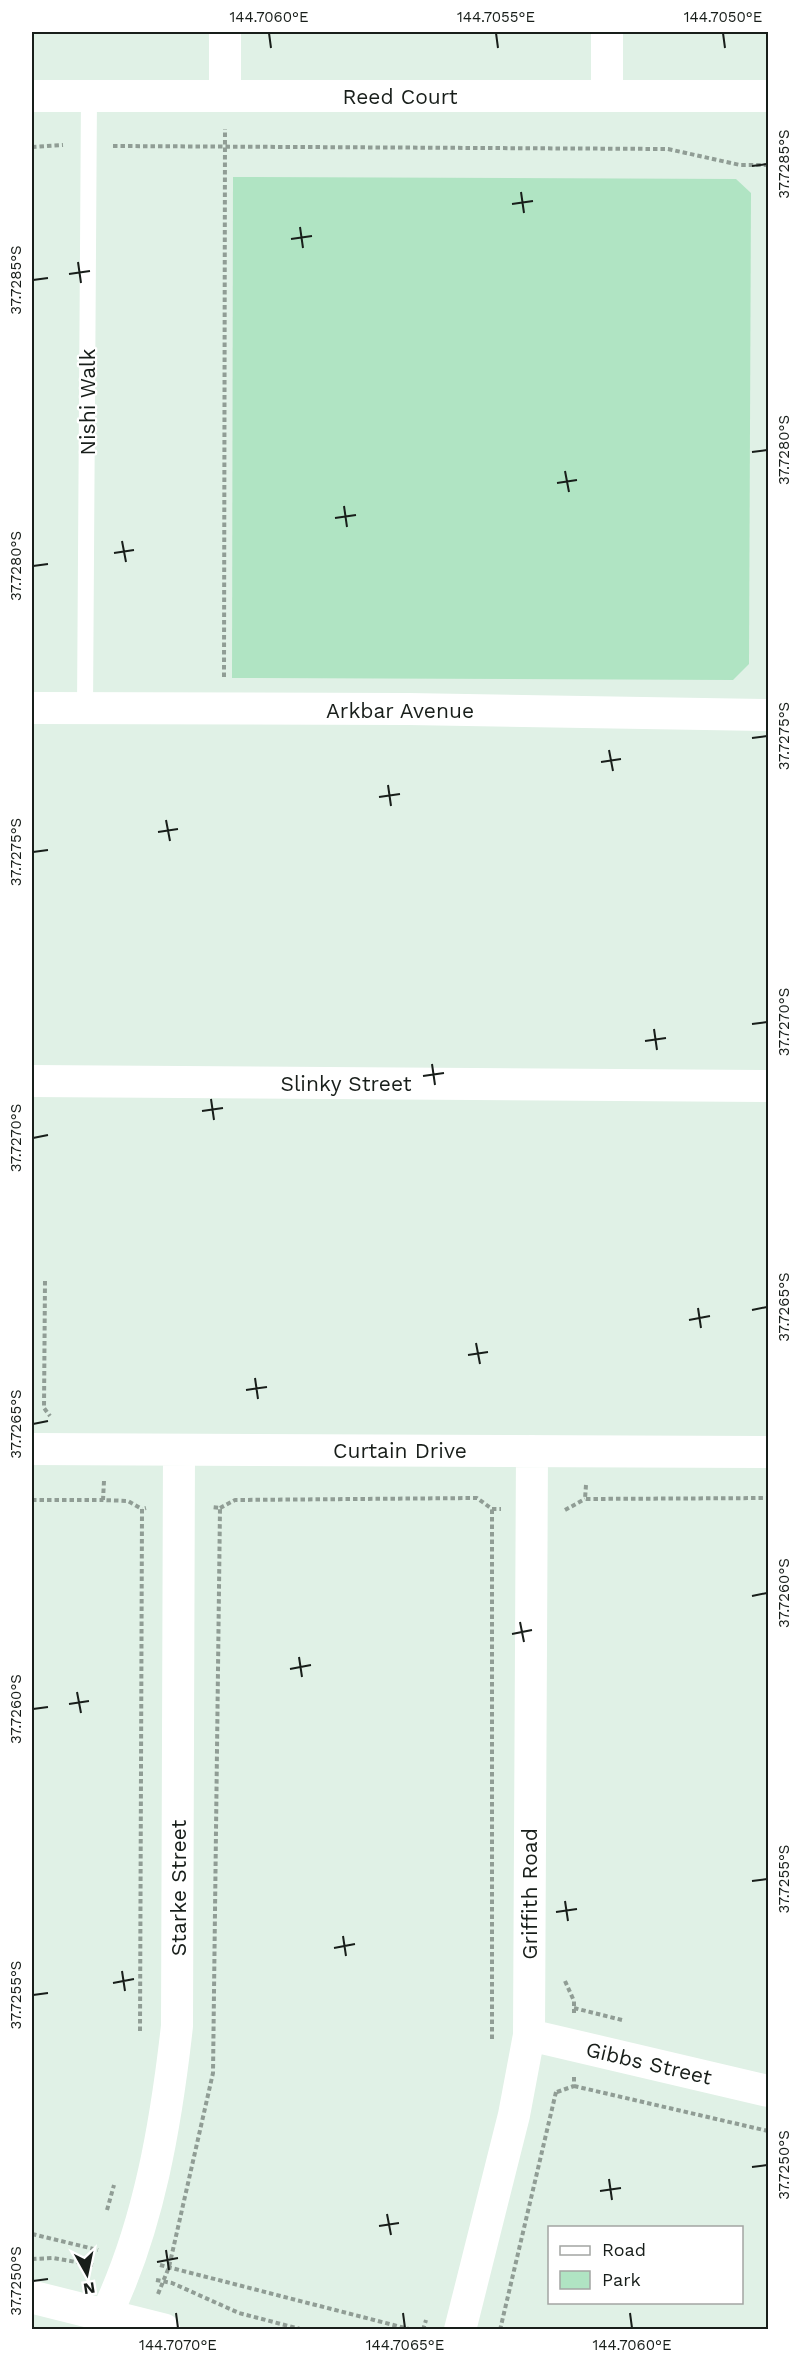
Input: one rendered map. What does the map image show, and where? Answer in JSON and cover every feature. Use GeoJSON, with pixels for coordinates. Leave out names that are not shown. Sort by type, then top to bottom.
{"type":"FeatureCollection","features":[{"type":"Feature","properties":{"kind":"street"},"geometry":{"type":"LineString","coordinates":[[225,32],[225,96]]}},
{"type":"Feature","properties":{"kind":"street"},"geometry":{"type":"LineString","coordinates":[[607,32],[607,96]]}},
{"type":"Feature","properties":{"kind":"street","name":"Reed Court"},"geometry":{"type":"LineString","coordinates":[[32,96],[768,96]]}},
{"type":"Feature","properties":{"kind":"street","name":"Arkbar Avenue"},"geometry":{"type":"LineString","coordinates":[[32,708],[768,715]]}},
{"type":"Feature","properties":{"kind":"street","name":"Slinky Street"},"geometry":{"type":"LineString","coordinates":[[32,1081],[768,1086]]}},
{"type":"Feature","properties":{"kind":"street","name":"Curtain Drive"},"geometry":{"type":"LineString","coordinates":[[32,1449],[768,1452]]}},
{"type":"Feature","properties":{"kind":"street","name":"Starke Street"},"geometry":{"type":"LineString","coordinates":[[106,2315],[128,2266],[166,2119],[177,2026],[179,1450]]}},
{"type":"Feature","properties":{"kind":"street","name":"Griffith Road"},"geometry":{"type":"LineString","coordinates":[[460,2330],[514,2115],[529,2035],[532,1451]]}},
{"type":"Feature","properties":{"kind":"street","name":"Gibbs Street"},"geometry":{"type":"LineString","coordinates":[[529,2035],[768,2091]]}},
{"type":"Feature","properties":{"kind":"street"},"geometry":{"type":"LineString","coordinates":[[32,2297],[164,2330]]}},
{"type":"Feature","properties":{"kind":"lane","name":"Nishi Walk"},"geometry":{"type":"LineString","coordinates":[[85,709],[89,96]]}},
{"type":"Feature","properties":{"kind":"path"},"geometry":{"type":"LineString","coordinates":[[224,709],[225,96]]}},
{"type":"Feature","properties":{"kind":"path"},"geometry":{"type":"LineString","coordinates":[[32,147],[40,145],[668,149],[740,165],[768,165]]}},
{"type":"Feature","properties":{"kind":"path"},"geometry":{"type":"LineString","coordinates":[[45,1281],[44,1408],[51,1417]]}},
{"type":"Feature","properties":{"kind":"path"},"geometry":{"type":"LineString","coordinates":[[104,1450],[104,1500]]}},
{"type":"Feature","properties":{"kind":"path"},"geometry":{"type":"LineString","coordinates":[[585,1499],[586,1451]]}},
{"type":"Feature","properties":{"kind":"path"},"geometry":{"type":"LineString","coordinates":[[219,1508],[235,1500],[477,1498],[492,1509],[567,1510],[585,1499],[768,1498]]}},
{"type":"Feature","properties":{"kind":"path"},"geometry":{"type":"LineString","coordinates":[[32,1500],[128,1501],[142,1509]]}},
{"type":"Feature","properties":{"kind":"path"},"geometry":{"type":"LineString","coordinates":[[492,1509],[492,2046]]}},
{"type":"Feature","properties":{"kind":"path"},"geometry":{"type":"LineString","coordinates":[[567,1510],[567,1522]]}},
{"type":"Feature","properties":{"kind":"path"},"geometry":{"type":"LineString","coordinates":[[565,1972],[565,1984],[574,2001],[574,2086]]}},
{"type":"Feature","properties":{"kind":"path"},"geometry":{"type":"LineString","coordinates":[[557,2092],[574,2086],[768,2131]]}},
{"type":"Feature","properties":{"kind":"path"},"geometry":{"type":"LineString","coordinates":[[32,2234],[128,2266],[239,2313],[304,2330]]}},
{"type":"Feature","properties":{"kind":"path"},"geometry":{"type":"LineString","coordinates":[[32,2259],[53,2258],[91,2264],[128,2266],[413,2330]]}},
{"type":"Feature","properties":{"kind":"path"},"geometry":{"type":"LineString","coordinates":[[423,2330],[426,2318]]}},
{"type":"Feature","properties":{"kind":"green space"},"geometry":{"type":"Polygon","coordinates":[[[233,177],[736,179],[751,193],[749,664],[733,680],[232,678],[233,177]]]}}]}
